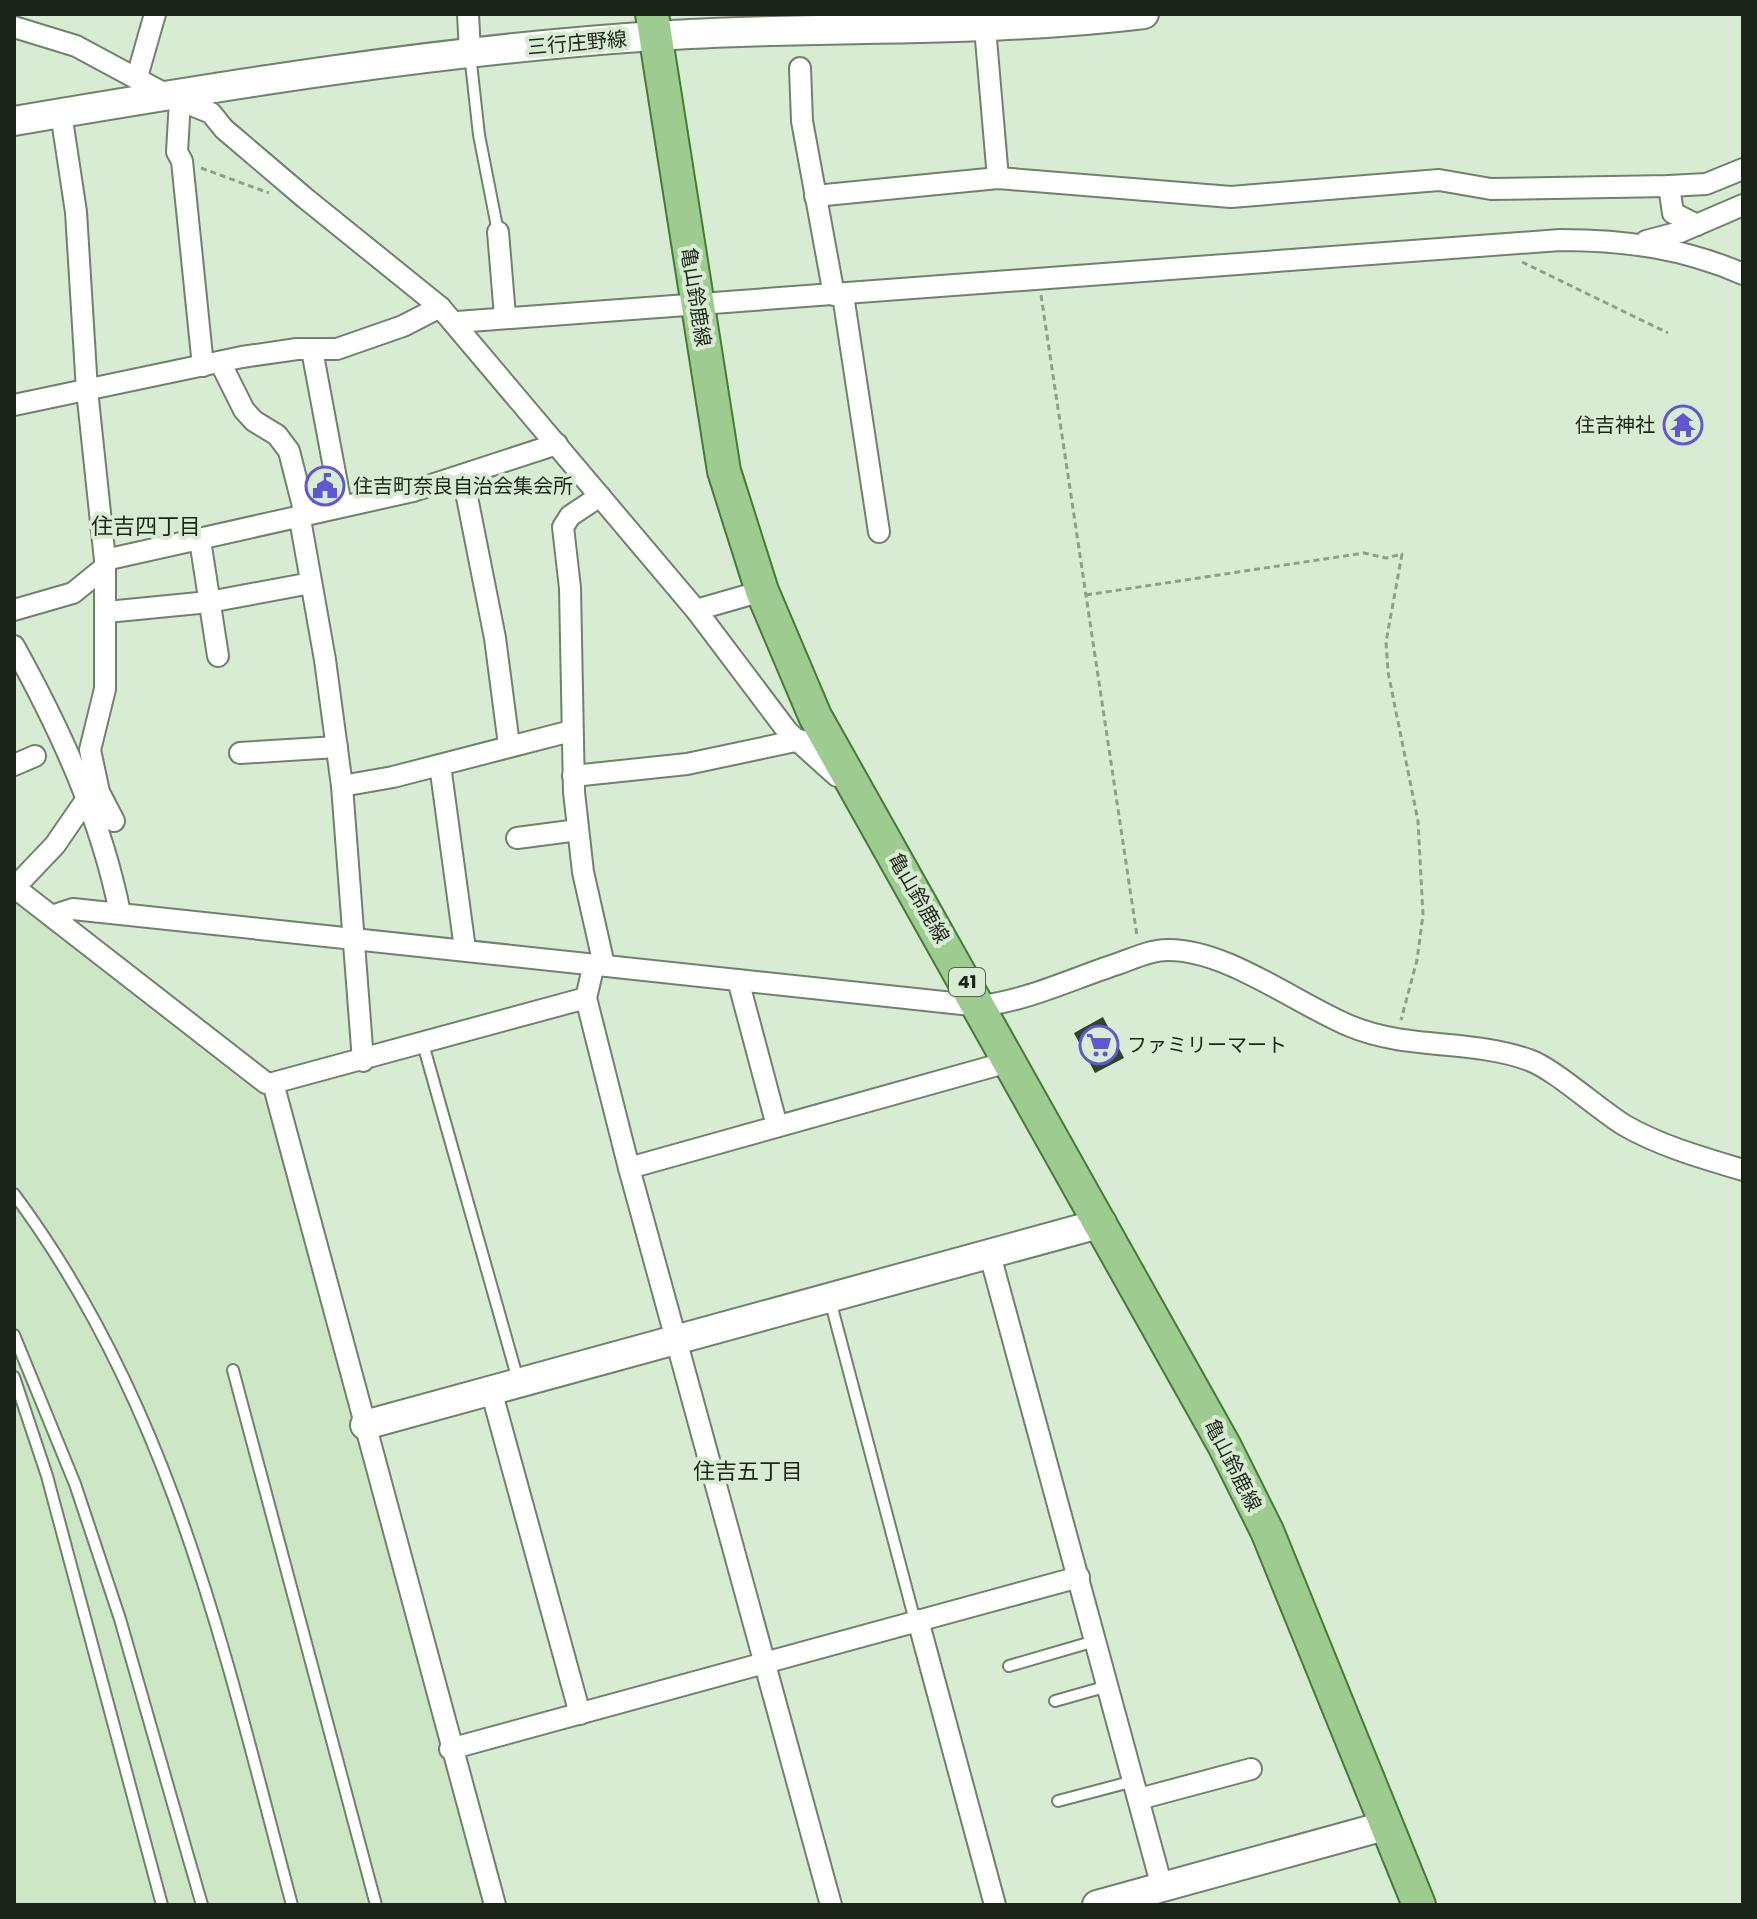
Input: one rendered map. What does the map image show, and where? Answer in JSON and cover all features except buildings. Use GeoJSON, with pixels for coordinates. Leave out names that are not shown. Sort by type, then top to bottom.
{"type":"FeatureCollection","features":[{"type":"Feature","properties":{"kind":"main road","name":"三行庄野線"},"geometry":{"type":"LineString","coordinates":[[14,121],[653,25],[793,30],[985,28],[1144,14]]}},
{"type":"Feature","properties":{"kind":"main road","name":"亀山鈴鹿線"},"geometry":{"type":"LineString","coordinates":[[653,25],[724,471],[762,591],[815,716],[981,1006],[1008,1062],[1102,1223],[1224,1445],[1267,1531],[1419,1905]]}},
{"type":"Feature","properties":{"kind":"main road"},"geometry":{"type":"LineString","coordinates":[[365,1425],[1102,1223]]}},
{"type":"Feature","properties":{"kind":"main road"},"geometry":{"type":"LineString","coordinates":[[1097,1905],[1165,1896],[1388,1825]]}},
{"type":"Feature","properties":{"kind":"street"},"geometry":{"type":"LineString","coordinates":[[137,77],[155,14]]}},
{"type":"Feature","properties":{"kind":"street"},"geometry":{"type":"LineString","coordinates":[[468,14],[470,52]]}},
{"type":"Feature","properties":{"kind":"street"},"geometry":{"type":"LineString","coordinates":[[14,27],[76,46],[175,98],[211,113],[224,129],[305,198],[457,322],[696,610],[788,732],[820,757],[831,773],[852,782]]}},
{"type":"Feature","properties":{"kind":"street"},"geometry":{"type":"LineString","coordinates":[[985,28],[998,178]]}},
{"type":"Feature","properties":{"kind":"street"},"geometry":{"type":"LineString","coordinates":[[800,68],[802,121],[815,196],[838,295],[879,532]]}},
{"type":"Feature","properties":{"kind":"street"},"geometry":{"type":"LineString","coordinates":[[175,98],[177,152],[182,161],[212,364],[244,410],[254,421],[277,435],[289,451],[302,516],[342,786],[363,1061]]}},
{"type":"Feature","properties":{"kind":"street"},"geometry":{"type":"LineString","coordinates":[[61,113],[76,212],[87,390],[105,563],[105,689],[90,750],[94,794],[120,913]]}},
{"type":"Feature","properties":{"kind":"street"},"geometry":{"type":"LineString","coordinates":[[815,196],[998,178],[1231,197],[1439,180],[1491,189],[1669,186],[1706,184],[1743,169]]}},
{"type":"Feature","properties":{"kind":"street"},"geometry":{"type":"LineString","coordinates":[[1669,186],[1673,213],[1697,225]]}},
{"type":"Feature","properties":{"kind":"street"},"geometry":{"type":"LineString","coordinates":[[1637,243],[1697,225],[1743,205]]}},
{"type":"Feature","properties":{"kind":"street"},"geometry":{"type":"LineString","coordinates":[[498,232],[505,316]]}},
{"type":"Feature","properties":{"kind":"street"},"geometry":{"type":"LineString","coordinates":[[457,322],[505,316],[838,295],[1560,240],[1637,243],[1685,252],[1743,274]]}},
{"type":"Feature","properties":{"kind":"street"},"geometry":{"type":"LineString","coordinates":[[14,405],[212,364],[337,349],[403,326],[440,307]]}},
{"type":"Feature","properties":{"kind":"street"},"geometry":{"type":"LineString","coordinates":[[312,350],[341,505]]}},
{"type":"Feature","properties":{"kind":"street"},"geometry":{"type":"LineString","coordinates":[[14,610],[73,593],[105,563],[463,477],[557,444]]}},
{"type":"Feature","properties":{"kind":"street"},"geometry":{"type":"LineString","coordinates":[[463,477],[495,638],[509,745]]}},
{"type":"Feature","properties":{"kind":"street"},"geometry":{"type":"LineString","coordinates":[[600,496],[570,516],[563,527],[571,603],[573,776],[583,872],[599,965],[586,998],[629,1168],[831,1905]]}},
{"type":"Feature","properties":{"kind":"street"},"geometry":{"type":"LineString","coordinates":[[200,540],[218,656]]}},
{"type":"Feature","properties":{"kind":"street"},"geometry":{"type":"LineString","coordinates":[[107,612],[209,602],[311,583]]}},
{"type":"Feature","properties":{"kind":"street"},"geometry":{"type":"LineString","coordinates":[[696,610],[762,591]]}},
{"type":"Feature","properties":{"kind":"street"},"geometry":{"type":"LineString","coordinates":[[14,646],[94,794],[114,821]]}},
{"type":"Feature","properties":{"kind":"street"},"geometry":{"type":"LineString","coordinates":[[342,786],[440,765],[571,731]]}},
{"type":"Feature","properties":{"kind":"street"},"geometry":{"type":"LineString","coordinates":[[573,776],[687,764],[800,740]]}},
{"type":"Feature","properties":{"kind":"street"},"geometry":{"type":"LineString","coordinates":[[240,753],[337,747]]}},
{"type":"Feature","properties":{"kind":"street"},"geometry":{"type":"LineString","coordinates":[[14,765],[35,756]]}},
{"type":"Feature","properties":{"kind":"street"},"geometry":{"type":"LineString","coordinates":[[440,765],[465,949]]}},
{"type":"Feature","properties":{"kind":"street"},"geometry":{"type":"LineString","coordinates":[[94,794],[55,845],[14,887],[266,1083],[363,1061],[586,998]]}},
{"type":"Feature","properties":{"kind":"street"},"geometry":{"type":"LineString","coordinates":[[517,838],[578,830]]}},
{"type":"Feature","properties":{"kind":"street"},"geometry":{"type":"LineString","coordinates":[[52,916],[73,909],[120,913],[981,1006],[1009,1003],[1140,956],[1166,950],[1208,956],[1339,1022],[1378,1037],[1486,1048],[1533,1061],[1625,1125],[1664,1144],[1743,1170]]}},
{"type":"Feature","properties":{"kind":"street"},"geometry":{"type":"LineString","coordinates":[[738,980],[777,1126]]}},
{"type":"Feature","properties":{"kind":"street"},"geometry":{"type":"LineString","coordinates":[[629,1168],[1008,1062]]}},
{"type":"Feature","properties":{"kind":"street"},"geometry":{"type":"LineString","coordinates":[[273,1083],[450,1749],[495,1905]]}},
{"type":"Feature","properties":{"kind":"street"},"geometry":{"type":"LineString","coordinates":[[990,1255],[1165,1896]]}},
{"type":"Feature","properties":{"kind":"street"},"geometry":{"type":"LineString","coordinates":[[491,1390],[580,1714]]}},
{"type":"Feature","properties":{"kind":"street"},"geometry":{"type":"LineString","coordinates":[[450,1749],[1079,1577]]}},
{"type":"Feature","properties":{"kind":"street"},"geometry":{"type":"LineString","coordinates":[[917,1620],[995,1905]]}},
{"type":"Feature","properties":{"kind":"street"},"geometry":{"type":"LineString","coordinates":[[1136,1790],[1251,1769]]}},
{"type":"Feature","properties":{"kind":"lane"},"geometry":{"type":"LineString","coordinates":[[470,52],[479,135],[498,232]]}},
{"type":"Feature","properties":{"kind":"lane"},"geometry":{"type":"LineString","coordinates":[[423,1044],[518,1382]]}},
{"type":"Feature","properties":{"kind":"lane"},"geometry":{"type":"LineString","coordinates":[[14,1194],[92,1310],[129,1383],[170,1484],[196,1554],[292,1905]]}},
{"type":"Feature","properties":{"kind":"lane"},"geometry":{"type":"LineString","coordinates":[[829,1298],[917,1620]]}},
{"type":"Feature","properties":{"kind":"lane"},"geometry":{"type":"LineString","coordinates":[[14,1335],[80,1499],[120,1619],[202,1905]]}},
{"type":"Feature","properties":{"kind":"lane"},"geometry":{"type":"LineString","coordinates":[[233,1370],[376,1905]]}},
{"type":"Feature","properties":{"kind":"lane"},"geometry":{"type":"LineString","coordinates":[[14,1377],[47,1476],[162,1905]]}},
{"type":"Feature","properties":{"kind":"lane"},"geometry":{"type":"LineString","coordinates":[[1009,1666],[1096,1641]]}},
{"type":"Feature","properties":{"kind":"lane"},"geometry":{"type":"LineString","coordinates":[[1055,1701],[1108,1686]]}},
{"type":"Feature","properties":{"kind":"lane"},"geometry":{"type":"LineString","coordinates":[[1058,1801],[1136,1790]]}},
{"type":"Feature","properties":{"kind":"path"},"geometry":{"type":"LineString","coordinates":[[182,161],[296,202],[305,198]]}},
{"type":"Feature","properties":{"kind":"path"},"geometry":{"type":"LineString","coordinates":[[1490,247],[1668,333]]}},
{"type":"Feature","properties":{"kind":"path"},"geometry":{"type":"LineString","coordinates":[[1039,280],[1140,956]]}},
{"type":"Feature","properties":{"kind":"path"},"geometry":{"type":"LineString","coordinates":[[1086,595],[1364,553],[1386,558],[1402,554],[1386,642],[1388,672],[1418,821],[1423,915],[1417,960],[1397,1039]]}},
{"type":"Feature","properties":{"kind":"shaded area"},"geometry":{"type":"Polygon","coordinates":[[[14,902],[269,1102],[489,1905],[14,1905],[14,902]]]}},
{"type":"Feature","properties":{"kind":"place","name":"住吉神社"},"geometry":{"type":"Point","coordinates":[1683,425]}},
{"type":"Feature","properties":{"kind":"place","name":"住吉町奈良自治会集会所"},"geometry":{"type":"Point","coordinates":[325,486]}},
{"type":"Feature","properties":{"kind":"place","name":"ファミリーマート"},"geometry":{"type":"Point","coordinates":[1099,1045]}},
{"type":"Feature","properties":{"kind":"district","name":"住吉四丁目"},"geometry":{"type":"Point","coordinates":[146,526]}},
{"type":"Feature","properties":{"kind":"district","name":"住吉五丁目"},"geometry":{"type":"Point","coordinates":[748,1471]}}]}
